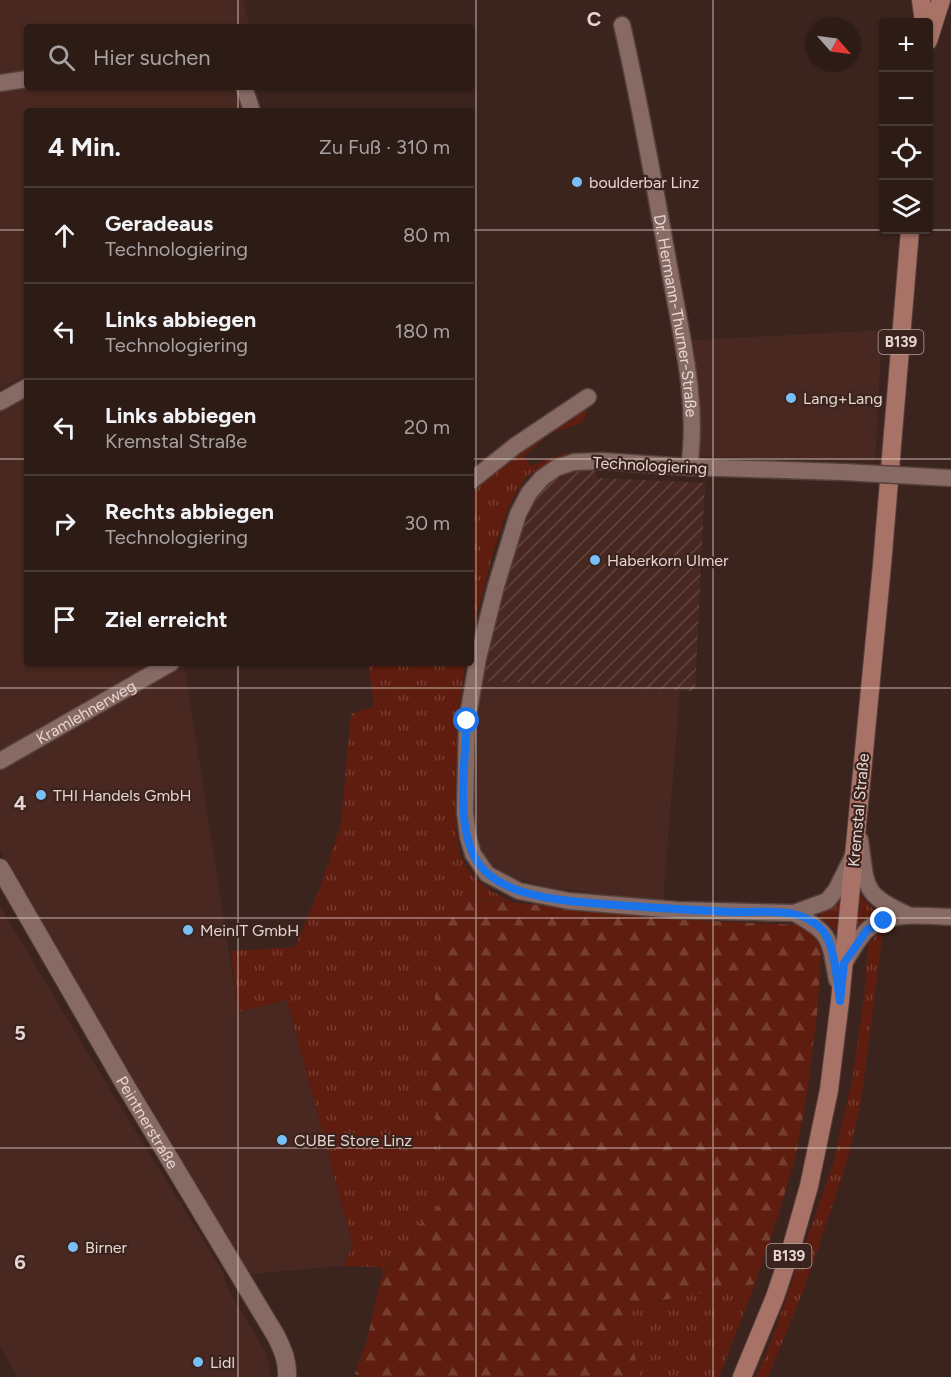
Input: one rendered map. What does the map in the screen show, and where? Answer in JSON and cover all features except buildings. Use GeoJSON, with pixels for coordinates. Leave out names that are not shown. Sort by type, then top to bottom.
{"type":"FeatureCollection","features":[{"type":"Feature","properties":{"kind":"main road"},"geometry":{"type":"LineString","coordinates":[[921,0],[924,18]]}},
{"type":"Feature","properties":{"kind":"main road"},"geometry":{"type":"LineString","coordinates":[[925,18],[927,0]]}},
{"type":"Feature","properties":{"kind":"main road"},"geometry":{"type":"LineString","coordinates":[[933,24],[940,0]]}},
{"type":"Feature","properties":{"kind":"main road","name":"Kremstal Straße"},"geometry":{"type":"LineString","coordinates":[[742,1377],[775,1297],[809,1186],[829,1090],[844,963],[890,477],[910,234]]}},
{"type":"Feature","properties":{"kind":"street","name":"Dr. Hermann-Thurner-Straße"},"geometry":{"type":"LineString","coordinates":[[622,25],[639,97],[688,375],[693,446],[689,467]]}},
{"type":"Feature","properties":{"kind":"street"},"geometry":{"type":"LineString","coordinates":[[0,83],[24,79]]}},
{"type":"Feature","properties":{"kind":"street"},"geometry":{"type":"LineString","coordinates":[[245,90],[251,108]]}},
{"type":"Feature","properties":{"kind":"street"},"geometry":{"type":"LineString","coordinates":[[0,402],[24,389]]}},
{"type":"Feature","properties":{"kind":"street"},"geometry":{"type":"LineString","coordinates":[[474,479],[515,446],[588,397]]}},
{"type":"Feature","properties":{"kind":"street","name":"Technologiering"},"geometry":{"type":"LineString","coordinates":[[854,854],[836,890],[827,901],[794,913],[677,910],[569,901],[519,891],[487,874],[473,854],[468,837],[464,780],[470,700],[477,658],[518,514],[529,494],[542,478],[556,468],[574,462],[602,460],[689,467],[951,477]]}},
{"type":"Feature","properties":{"kind":"street","name":"Kramlehnerweg"},"geometry":{"type":"LineString","coordinates":[[0,760],[166,666]]}},
{"type":"Feature","properties":{"kind":"street"},"geometry":{"type":"LineString","coordinates":[[857,824],[868,886],[873,895],[881,902],[908,915]]}},
{"type":"Feature","properties":{"kind":"street","name":"Peintnerstraße"},"geometry":{"type":"LineString","coordinates":[[0,868],[124,1083],[276,1336],[288,1367],[287,1377]]}},
{"type":"Feature","properties":{"kind":"street","name":"Technologiering"},"geometry":{"type":"LineString","coordinates":[[794,913],[814,923],[827,936],[840,1001]]}},
{"type":"Feature","properties":{"kind":"street"},"geometry":{"type":"LineString","coordinates":[[844,963],[867,930],[884,921],[908,915],[951,917]]}},
{"type":"Feature","properties":{"kind":"shaded area"},"geometry":{"type":"Polygon","coordinates":[[[0,0],[243,0],[249,24],[24,24],[24,90],[239,90],[245,108],[24,108],[24,377],[0,389],[0,0]]]}},
{"type":"Feature","properties":{"kind":"shaded area"},"geometry":{"type":"Polygon","coordinates":[[[882,330],[875,462],[687,456],[676,341],[882,330]]]}},
{"type":"Feature","properties":{"kind":"shaded area"},"geometry":{"type":"Polygon","coordinates":[[[24,398],[24,666],[153,666],[0,753],[0,411],[24,398]]]}},
{"type":"Feature","properties":{"kind":"shaded area"},"geometry":{"type":"Polygon","coordinates":[[[573,471],[596,471],[597,478],[705,483],[695,691],[479,681],[520,529],[535,500],[551,482],[573,471]]]}},
{"type":"Feature","properties":{"kind":"shaded area"},"geometry":{"type":"Polygon","coordinates":[[[174,666],[184,666],[238,1011],[287,1000],[353,1246],[343,1266],[249,1274],[72,977],[0,851],[0,768],[174,666]]]}},
{"type":"Feature","properties":{"kind":"shaded area"},"geometry":{"type":"Polygon","coordinates":[[[479,681],[680,690],[663,902],[548,887],[506,875],[485,857],[478,841],[472,803],[475,707],[479,681]]]}},
{"type":"Feature","properties":{"kind":"shaded area"},"geometry":{"type":"Polygon","coordinates":[[[0,906],[223,1272],[226,1286],[265,1351],[270,1377],[18,1377],[0,1347],[0,906]]]}},
{"type":"Feature","properties":{"kind":"green space"},"geometry":{"type":"Polygon","coordinates":[[[580,408],[587,412],[582,423],[551,433],[524,456],[531,466],[565,453],[584,456],[549,462],[526,477],[509,505],[474,624],[474,491],[535,439],[580,408]]]}},
{"type":"Feature","properties":{"kind":"green space"},"geometry":{"type":"Polygon","coordinates":[[[368,666],[465,666],[457,728],[456,831],[460,854],[467,868],[477,880],[493,892],[513,902],[448,896],[428,1057],[447,1197],[417,1227],[383,1274],[381,1267],[343,1266],[353,1246],[287,1000],[238,1012],[231,951],[295,947],[320,888],[341,823],[351,714],[374,706],[368,666]]]}},
{"type":"Feature","properties":{"kind":"green space"},"geometry":{"type":"Polygon","coordinates":[[[860,895],[876,912],[856,926],[860,895]]]}},
{"type":"Feature","properties":{"kind":"green space"},"geometry":{"type":"Polygon","coordinates":[[[447,896],[689,920],[799,925],[817,937],[821,952],[820,973],[807,1094],[796,1154],[755,1284],[623,1307],[640,1377],[364,1377],[355,1374],[367,1340],[381,1279],[417,1227],[447,1197],[428,1057],[447,896]]]}},
{"type":"Feature","properties":{"kind":"green space"},"geometry":{"type":"Polygon","coordinates":[[[840,900],[836,933],[832,926],[820,918],[820,914],[840,900]]]}},
{"type":"Feature","properties":{"kind":"green space"},"geometry":{"type":"Polygon","coordinates":[[[883,931],[861,1102],[847,1162],[804,1289],[768,1377],[756,1377],[771,1342],[833,1164],[853,1076],[864,997],[868,945],[883,931]]]}},
{"type":"Feature","properties":{"kind":"green space"},"geometry":{"type":"Polygon","coordinates":[[[755,1284],[719,1377],[640,1377],[623,1307],[755,1284]]]}},
{"type":"Feature","properties":{"kind":"place","name":"boulderbar Linz"},"geometry":{"type":"Point","coordinates":[577,182]}},
{"type":"Feature","properties":{"kind":"place","name":"Lang+Lang"},"geometry":{"type":"Point","coordinates":[791,398]}},
{"type":"Feature","properties":{"kind":"place","name":"Haberkorn Ulmer"},"geometry":{"type":"Point","coordinates":[595,560]}},
{"type":"Feature","properties":{"kind":"place","name":"THI Handels GmbH"},"geometry":{"type":"Point","coordinates":[41,795]}},
{"type":"Feature","properties":{"kind":"place","name":"MeinIT GmbH"},"geometry":{"type":"Point","coordinates":[188,930]}},
{"type":"Feature","properties":{"kind":"place","name":"CUBE Store Linz"},"geometry":{"type":"Point","coordinates":[282,1140]}},
{"type":"Feature","properties":{"kind":"place","name":"Birner"},"geometry":{"type":"Point","coordinates":[73,1247]}},
{"type":"Feature","properties":{"kind":"place","name":"Lidl"},"geometry":{"type":"Point","coordinates":[198,1362]}},
{"type":"Feature","properties":{"kind":"route"},"geometry":{"type":"LineString","coordinates":[[467,721],[464,780],[468,837],[479,865],[487,874],[502,883],[519,891],[569,901],[677,910],[794,913],[814,923],[827,936],[840,1001],[844,963],[867,930],[884,921]]}}]}
